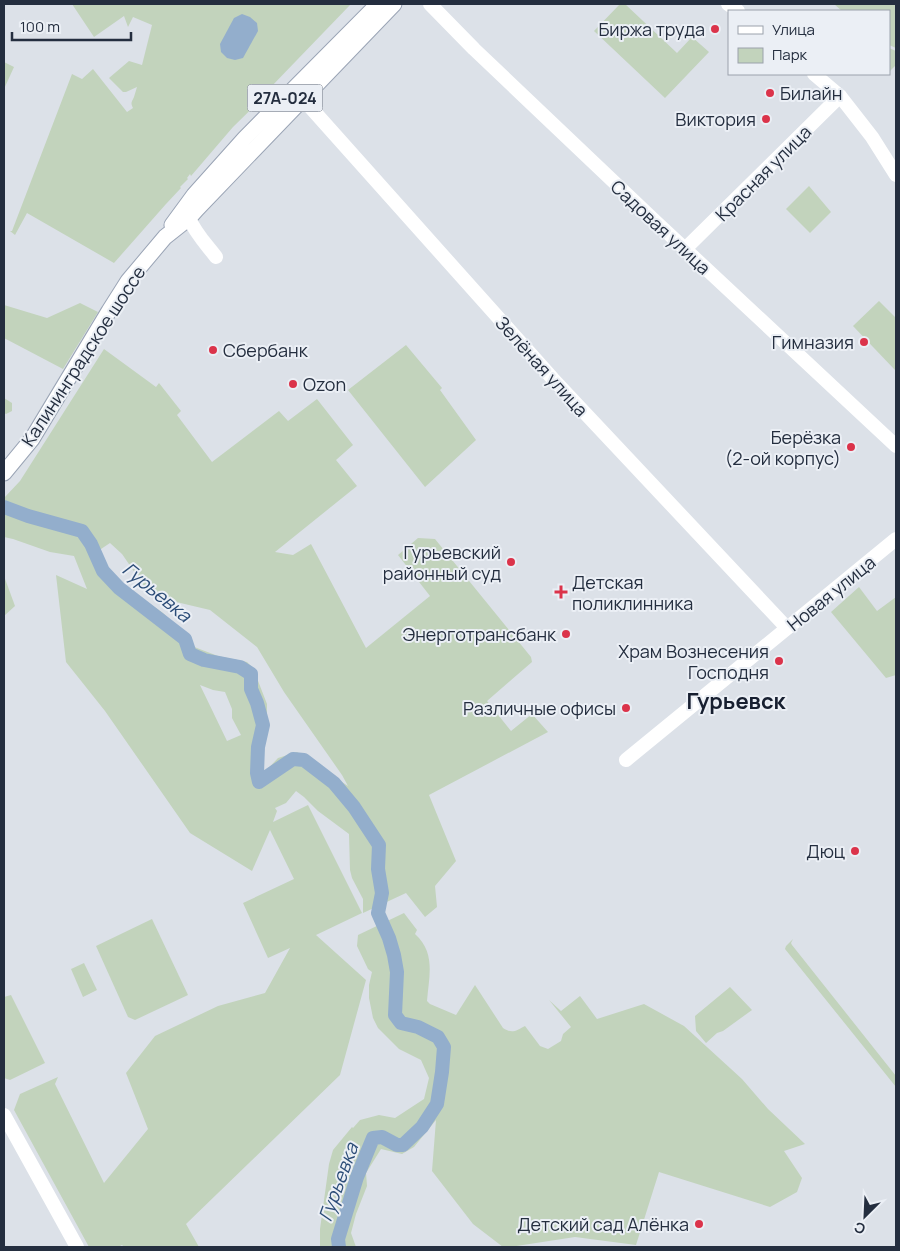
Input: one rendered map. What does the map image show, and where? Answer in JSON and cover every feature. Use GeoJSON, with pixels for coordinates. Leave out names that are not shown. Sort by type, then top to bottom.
{"type":"FeatureCollection","features":[{"type":"Feature","properties":{"kind":"main road","name":"27А-024"},"geometry":{"type":"LineString","coordinates":[[182,227],[189,204],[194,195],[245,138],[378,4]]}},
{"type":"Feature","properties":{"kind":"main road","name":"Калининградское шоссе"},"geometry":{"type":"LineString","coordinates":[[4,473],[32,439],[128,281],[182,227],[394,4]]}},
{"type":"Feature","properties":{"kind":"street","name":"Садовая улица"},"geometry":{"type":"LineString","coordinates":[[430,4],[474,49],[896,446]]}},
{"type":"Feature","properties":{"kind":"street"},"geometry":{"type":"LineString","coordinates":[[815,75],[840,96],[872,138],[896,175]]}},
{"type":"Feature","properties":{"kind":"street","name":"Красная улица"},"geometry":{"type":"LineString","coordinates":[[685,249],[840,96]]}},
{"type":"Feature","properties":{"kind":"street","name":"Зелёная улица"},"geometry":{"type":"LineString","coordinates":[[303,99],[552,379],[787,628]]}},
{"type":"Feature","properties":{"kind":"street"},"geometry":{"type":"LineString","coordinates":[[182,227],[216,257]]}},
{"type":"Feature","properties":{"kind":"street","name":"Новая улица"},"geometry":{"type":"LineString","coordinates":[[626,760],[896,539]]}},
{"type":"Feature","properties":{"kind":"street"},"geometry":{"type":"LineString","coordinates":[[4,1115],[77,1247]]}},
{"type":"Feature","properties":{"kind":"green space"},"geometry":{"type":"Polygon","coordinates":[[[72,4],[351,4],[269,89],[270,91],[233,127],[114,263],[27,213],[15,235],[10,231],[12,231],[72,74],[82,79],[93,69],[127,112],[133,108],[132,102],[137,87],[123,92],[109,78],[129,61],[142,65],[152,25],[133,17],[128,27],[124,16],[94,37],[72,4]]]}},
{"type":"Feature","properties":{"kind":"green space"},"geometry":{"type":"Polygon","coordinates":[[[620,4],[625,4],[677,53],[692,37],[709,52],[665,98],[594,31],[620,4]]]}},
{"type":"Feature","properties":{"kind":"green space"},"geometry":{"type":"Polygon","coordinates":[[[834,4],[896,4],[896,48],[890,45],[890,10],[841,10],[834,4]]]}},
{"type":"Feature","properties":{"kind":"green space"},"geometry":{"type":"Polygon","coordinates":[[[890,48],[896,51],[896,65],[890,71],[890,48]]]}},
{"type":"Feature","properties":{"kind":"green space"},"geometry":{"type":"Polygon","coordinates":[[[4,62],[14,67],[4,89],[4,62]]]}},
{"type":"Feature","properties":{"kind":"green space"},"geometry":{"type":"Polygon","coordinates":[[[809,186],[831,212],[810,233],[786,209],[809,186]]]}},
{"type":"Feature","properties":{"kind":"green space"},"geometry":{"type":"Polygon","coordinates":[[[879,301],[896,318],[895,370],[853,326],[879,301]]]}},
{"type":"Feature","properties":{"kind":"green space"},"geometry":{"type":"Polygon","coordinates":[[[80,303],[98,312],[63,369],[4,338],[4,305],[47,318],[80,303]]]}},
{"type":"Feature","properties":{"kind":"green space"},"geometry":{"type":"Polygon","coordinates":[[[406,345],[442,388],[440,390],[476,440],[425,487],[348,390],[406,345]]]}},
{"type":"Feature","properties":{"kind":"green space"},"geometry":{"type":"Polygon","coordinates":[[[104,349],[156,387],[159,383],[181,411],[177,415],[212,462],[279,411],[288,421],[317,399],[353,445],[336,460],[357,486],[275,552],[293,555],[311,544],[366,648],[430,596],[398,555],[418,538],[435,539],[531,657],[532,662],[487,701],[511,731],[532,714],[548,732],[429,795],[456,861],[435,886],[437,907],[425,917],[406,893],[363,913],[363,899],[350,870],[349,834],[318,811],[296,791],[286,803],[275,808],[277,811],[273,822],[308,805],[362,913],[316,935],[366,980],[340,1075],[186,1224],[199,1247],[124,1247],[122,1245],[118,1247],[89,1247],[14,1110],[20,1094],[58,1077],[55,1084],[104,1183],[148,1129],[126,1073],[155,1036],[218,1006],[265,993],[290,948],[268,958],[243,903],[294,879],[270,830],[252,871],[190,833],[105,711],[66,662],[56,575],[87,589],[74,556],[50,552],[4,537],[4,498],[20,481],[104,349]],[[110,543],[98,551],[104,567],[131,594],[140,597],[163,613],[186,636],[189,645],[218,656],[247,662],[253,668],[267,704],[267,721],[256,768],[261,776],[278,758],[297,752],[348,786],[284,692],[257,647],[210,610],[151,596],[122,554],[110,543]],[[200,685],[227,741],[241,735],[232,718],[232,709],[225,692],[200,685]]]}},
{"type":"Feature","properties":{"kind":"green space"},"geometry":{"type":"Polygon","coordinates":[[[4,398],[12,403],[12,411],[6,414],[4,413],[4,398]]]}},
{"type":"Feature","properties":{"kind":"green space"},"geometry":{"type":"Polygon","coordinates":[[[4,576],[15,606],[4,616],[4,576]]]}},
{"type":"Feature","properties":{"kind":"green space"},"geometry":{"type":"Polygon","coordinates":[[[859,587],[877,611],[896,597],[896,675],[886,678],[831,612],[859,587]]]}},
{"type":"Feature","properties":{"kind":"green space"},"geometry":{"type":"Polygon","coordinates":[[[404,913],[417,930],[415,934],[422,941],[429,957],[430,974],[427,1001],[456,1015],[475,985],[503,1028],[514,1031],[525,1026],[540,1046],[548,1049],[561,1041],[563,1034],[571,1027],[549,1000],[561,1011],[580,996],[597,1019],[644,1004],[684,1026],[742,1079],[768,1109],[805,1144],[784,1151],[802,1178],[797,1192],[770,1207],[659,1172],[636,1245],[575,1237],[503,1247],[473,1224],[432,1171],[436,1120],[414,1147],[402,1154],[381,1149],[366,1173],[367,1186],[351,1233],[356,1247],[320,1247],[320,1229],[329,1164],[333,1150],[360,1120],[379,1115],[395,1118],[424,1099],[429,1078],[421,1060],[399,1049],[378,1028],[373,1018],[369,998],[372,972],[368,969],[357,946],[358,935],[404,913]]]}},
{"type":"Feature","properties":{"kind":"green space"},"geometry":{"type":"Polygon","coordinates":[[[152,919],[188,995],[135,1020],[128,1017],[96,946],[152,919]]]}},
{"type":"Feature","properties":{"kind":"green space"},"geometry":{"type":"Polygon","coordinates":[[[793,939],[792,945],[896,1076],[896,1087],[785,949],[793,939]]]}},
{"type":"Feature","properties":{"kind":"green space"},"geometry":{"type":"Polygon","coordinates":[[[84,963],[97,990],[83,997],[71,969],[84,963]]]}},
{"type":"Feature","properties":{"kind":"green space"},"geometry":{"type":"Polygon","coordinates":[[[730,987],[752,1010],[723,1031],[717,1033],[706,1043],[696,1031],[695,1016],[730,987]]]}},
{"type":"Feature","properties":{"kind":"green space"},"geometry":{"type":"Polygon","coordinates":[[[11,995],[45,1063],[10,1080],[4,1078],[4,997],[11,995]]]}},
{"type":"Feature","properties":{"kind":"water"},"geometry":{"type":"Polygon","coordinates":[[[242,14],[250,17],[257,23],[258,31],[243,58],[235,60],[227,58],[221,52],[220,44],[234,18],[242,14]]]}},
{"type":"Feature","properties":{"kind":"waterway","name":"Гурьевка"},"geometry":{"type":"LineString","coordinates":[[4,507],[28,516],[82,531],[91,544],[103,571],[119,588],[185,639],[190,654],[204,660],[240,667],[251,674],[251,689],[263,725],[258,747],[257,773],[259,782],[293,759],[304,760],[334,783],[354,807],[379,845],[378,869],[382,893],[378,913],[389,938],[397,972],[395,1015],[401,1023],[418,1027],[438,1037],[444,1047],[442,1072],[437,1104],[422,1127],[403,1145],[397,1145],[382,1137],[373,1138],[357,1177],[338,1239],[339,1247]]}},
{"type":"Feature","properties":{"kind":"place","name":"Биржа труда"},"geometry":{"type":"Point","coordinates":[715,29]}},
{"type":"Feature","properties":{"kind":"place","name":"Билайн"},"geometry":{"type":"Point","coordinates":[770,93]}},
{"type":"Feature","properties":{"kind":"place","name":"Виктория"},"geometry":{"type":"Point","coordinates":[766,119]}},
{"type":"Feature","properties":{"kind":"place","name":"Гимназия"},"geometry":{"type":"Point","coordinates":[864,342]}},
{"type":"Feature","properties":{"kind":"place","name":"Сбербанк"},"geometry":{"type":"Point","coordinates":[213,350]}},
{"type":"Feature","properties":{"kind":"place","name":"Ozon"},"geometry":{"type":"Point","coordinates":[293,384]}},
{"type":"Feature","properties":{"kind":"place","name":"Берёзка (2-ой корпус)"},"geometry":{"type":"Point","coordinates":[851,447]}},
{"type":"Feature","properties":{"kind":"place","name":"Гурьевский районный суд"},"geometry":{"type":"Point","coordinates":[511,562]}},
{"type":"Feature","properties":{"kind":"place","name":"Детская поликлинника"},"geometry":{"type":"Point","coordinates":[561,592]}},
{"type":"Feature","properties":{"kind":"place","name":"Энерготрансбанк"},"geometry":{"type":"Point","coordinates":[566,634]}},
{"type":"Feature","properties":{"kind":"place","name":"Храм Вознесения Господня"},"geometry":{"type":"Point","coordinates":[779,661]}},
{"type":"Feature","properties":{"kind":"place","name":"Различные офисы"},"geometry":{"type":"Point","coordinates":[626,708]}},
{"type":"Feature","properties":{"kind":"place","name":"Дюц"},"geometry":{"type":"Point","coordinates":[855,851]}},
{"type":"Feature","properties":{"kind":"place","name":"Детский сад Алёнка"},"geometry":{"type":"Point","coordinates":[699,1224]}},
{"type":"Feature","properties":{"kind":"district","name":"Гурьевск"},"geometry":{"type":"Point","coordinates":[736,701]}}]}
